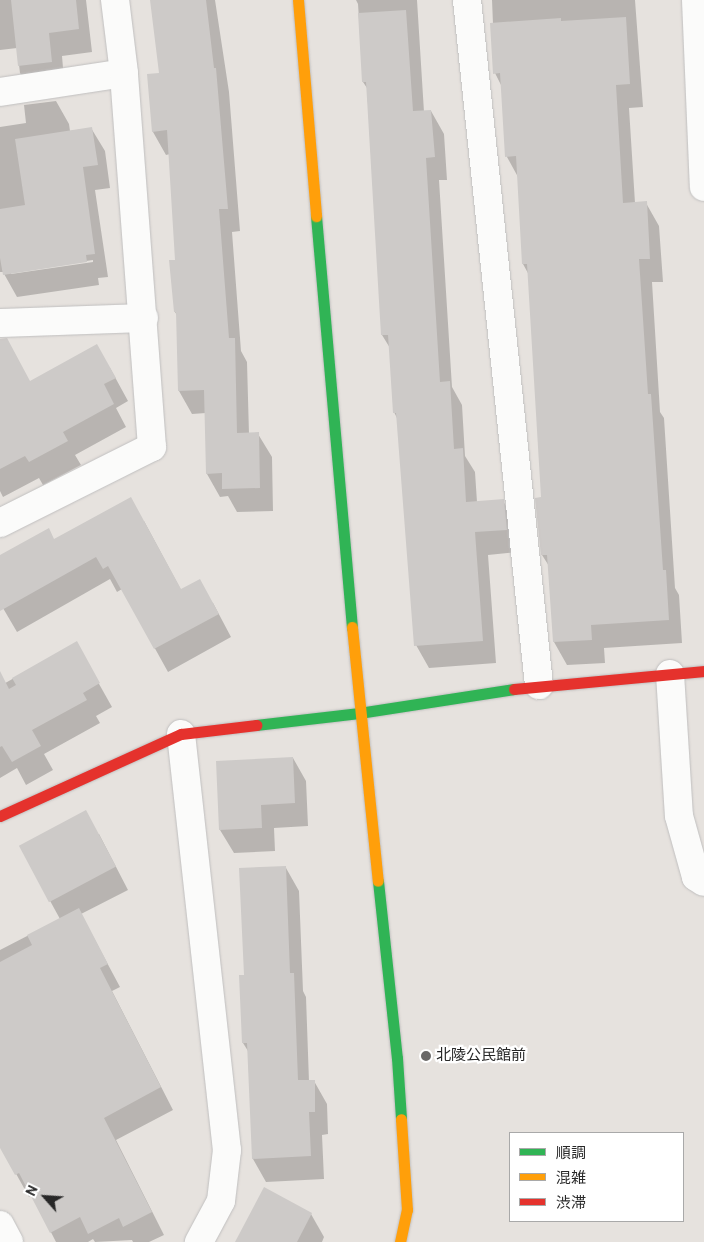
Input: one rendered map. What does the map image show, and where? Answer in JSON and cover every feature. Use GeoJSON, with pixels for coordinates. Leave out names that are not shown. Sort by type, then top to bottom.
{"type":"FeatureCollection","features":[{"type":"Feature","properties":{"kind":"street"},"geometry":{"type":"LineString","coordinates":[[0,523],[152,446],[144,318],[124,73],[115,0]]}},
{"type":"Feature","properties":{"kind":"street"},"geometry":{"type":"LineString","coordinates":[[298,0],[359,713],[398,1068],[407,1210],[400,1242]]}},
{"type":"Feature","properties":{"kind":"street"},"geometry":{"type":"LineString","coordinates":[[467,0],[539,685]]}},
{"type":"Feature","properties":{"kind":"street"},"geometry":{"type":"LineString","coordinates":[[696,0],[702,99],[704,187]]}},
{"type":"Feature","properties":{"kind":"street"},"geometry":{"type":"LineString","coordinates":[[0,92],[124,73]]}},
{"type":"Feature","properties":{"kind":"street"},"geometry":{"type":"LineString","coordinates":[[0,323],[144,318]]}},
{"type":"Feature","properties":{"kind":"street"},"geometry":{"type":"LineString","coordinates":[[0,816],[181,734],[359,713],[539,685],[704,671]]}},
{"type":"Feature","properties":{"kind":"street"},"geometry":{"type":"LineString","coordinates":[[670,674],[679,816],[696,877],[704,882]]}},
{"type":"Feature","properties":{"kind":"street"},"geometry":{"type":"LineString","coordinates":[[181,734],[228,1150],[221,1201],[199,1242]]}},
{"type":"Feature","properties":{"kind":"street"},"geometry":{"type":"LineString","coordinates":[[0,1225],[9,1242]]}},
{"type":"Feature","properties":{"kind":"building"},"geometry":{"type":"Polygon","coordinates":[[[11,0],[76,0],[79,29],[49,33],[52,62],[18,66],[11,0]]]}},
{"type":"Feature","properties":{"kind":"building"},"geometry":{"type":"Polygon","coordinates":[[[150,0],[206,0],[214,68],[216,68],[228,209],[219,209],[229,338],[235,338],[237,433],[259,432],[260,488],[222,489],[222,473],[206,474],[204,390],[178,391],[176,312],[174,312],[169,260],[175,260],[167,130],[152,132],[147,74],[159,73],[150,0]]]}},
{"type":"Feature","properties":{"kind":"building"},"geometry":{"type":"Polygon","coordinates":[[[406,10],[413,111],[431,110],[435,157],[426,158],[440,382],[450,381],[454,449],[463,448],[466,502],[504,499],[507,530],[475,532],[483,641],[414,646],[396,413],[393,413],[388,335],[381,335],[366,82],[362,82],[358,13],[406,10]]]}},
{"type":"Feature","properties":{"kind":"building"},"geometry":{"type":"Polygon","coordinates":[[[626,17],[630,84],[616,85],[623,203],[647,201],[650,259],[639,259],[648,394],[651,394],[663,570],[666,570],[669,620],[591,625],[592,640],[553,642],[547,555],[541,555],[535,498],[541,497],[527,264],[522,264],[516,156],[505,157],[500,73],[493,74],[490,23],[561,18],[561,21],[626,17]]]}},
{"type":"Feature","properties":{"kind":"building"},"geometry":{"type":"Polygon","coordinates":[[[92,127],[98,165],[83,167],[95,254],[86,255],[87,262],[3,275],[0,258],[0,209],[25,205],[15,139],[92,127]]]}},
{"type":"Feature","properties":{"kind":"building"},"geometry":{"type":"Polygon","coordinates":[[[7,338],[30,381],[97,344],[116,378],[104,384],[114,404],[63,432],[68,441],[29,462],[25,456],[0,469],[0,339],[7,338]]]}},
{"type":"Feature","properties":{"kind":"building"},"geometry":{"type":"Polygon","coordinates":[[[131,497],[181,589],[200,579],[219,614],[154,649],[108,566],[103,569],[96,557],[0,611],[0,555],[49,528],[54,539],[131,497]]]}},
{"type":"Feature","properties":{"kind":"building"},"geometry":{"type":"Polygon","coordinates":[[[77,641],[100,683],[83,693],[87,700],[32,730],[41,746],[12,762],[2,746],[0,747],[0,671],[9,689],[16,685],[12,678],[77,641]]]}},
{"type":"Feature","properties":{"kind":"building"},"geometry":{"type":"Polygon","coordinates":[[[293,757],[295,803],[261,805],[262,828],[219,830],[216,761],[293,757]]]}},
{"type":"Feature","properties":{"kind":"building"},"geometry":{"type":"Polygon","coordinates":[[[86,810],[116,867],[49,902],[19,846],[86,810]]]}},
{"type":"Feature","properties":{"kind":"building"},"geometry":{"type":"Polygon","coordinates":[[[286,866],[290,973],[294,973],[298,1080],[315,1080],[315,1112],[309,1112],[311,1156],[252,1159],[247,1043],[242,1043],[239,975],[244,975],[239,868],[286,866]]]}},
{"type":"Feature","properties":{"kind":"building"},"geometry":{"type":"Polygon","coordinates":[[[79,908],[108,964],[100,968],[161,1087],[104,1118],[152,1212],[123,1227],[119,1218],[88,1234],[80,1217],[50,1233],[19,1173],[15,1175],[0,1148],[0,962],[32,945],[27,935],[79,908]]]}},
{"type":"Feature","properties":{"kind":"building"},"geometry":{"type":"Polygon","coordinates":[[[264,1187],[312,1213],[297,1242],[235,1242],[264,1187]]]}},
{"type":"Feature","properties":{"kind":"traffic: fast"},"geometry":{"type":"LineString","coordinates":[[316,216],[352,627]]}},
{"type":"Feature","properties":{"kind":"traffic: fast"},"geometry":{"type":"LineString","coordinates":[[256,725],[359,713],[514,689]]}},
{"type":"Feature","properties":{"kind":"traffic: fast"},"geometry":{"type":"LineString","coordinates":[[378,881],[397,1058],[401,1119]]}},
{"type":"Feature","properties":{"kind":"traffic: slow"},"geometry":{"type":"LineString","coordinates":[[298,0],[316,216]]}},
{"type":"Feature","properties":{"kind":"traffic: slow"},"geometry":{"type":"LineString","coordinates":[[352,627],[378,881]]}},
{"type":"Feature","properties":{"kind":"traffic: slow"},"geometry":{"type":"LineString","coordinates":[[400,1242],[407,1210],[401,1119]]}},
{"type":"Feature","properties":{"kind":"traffic: jam"},"geometry":{"type":"LineString","coordinates":[[514,689],[704,671]]}},
{"type":"Feature","properties":{"kind":"traffic: jam"},"geometry":{"type":"LineString","coordinates":[[0,816],[181,734],[256,725]]}},
{"type":"Feature","properties":{"kind":"place","name":"北陵公民館前"},"geometry":{"type":"Point","coordinates":[426,1056]}}]}
